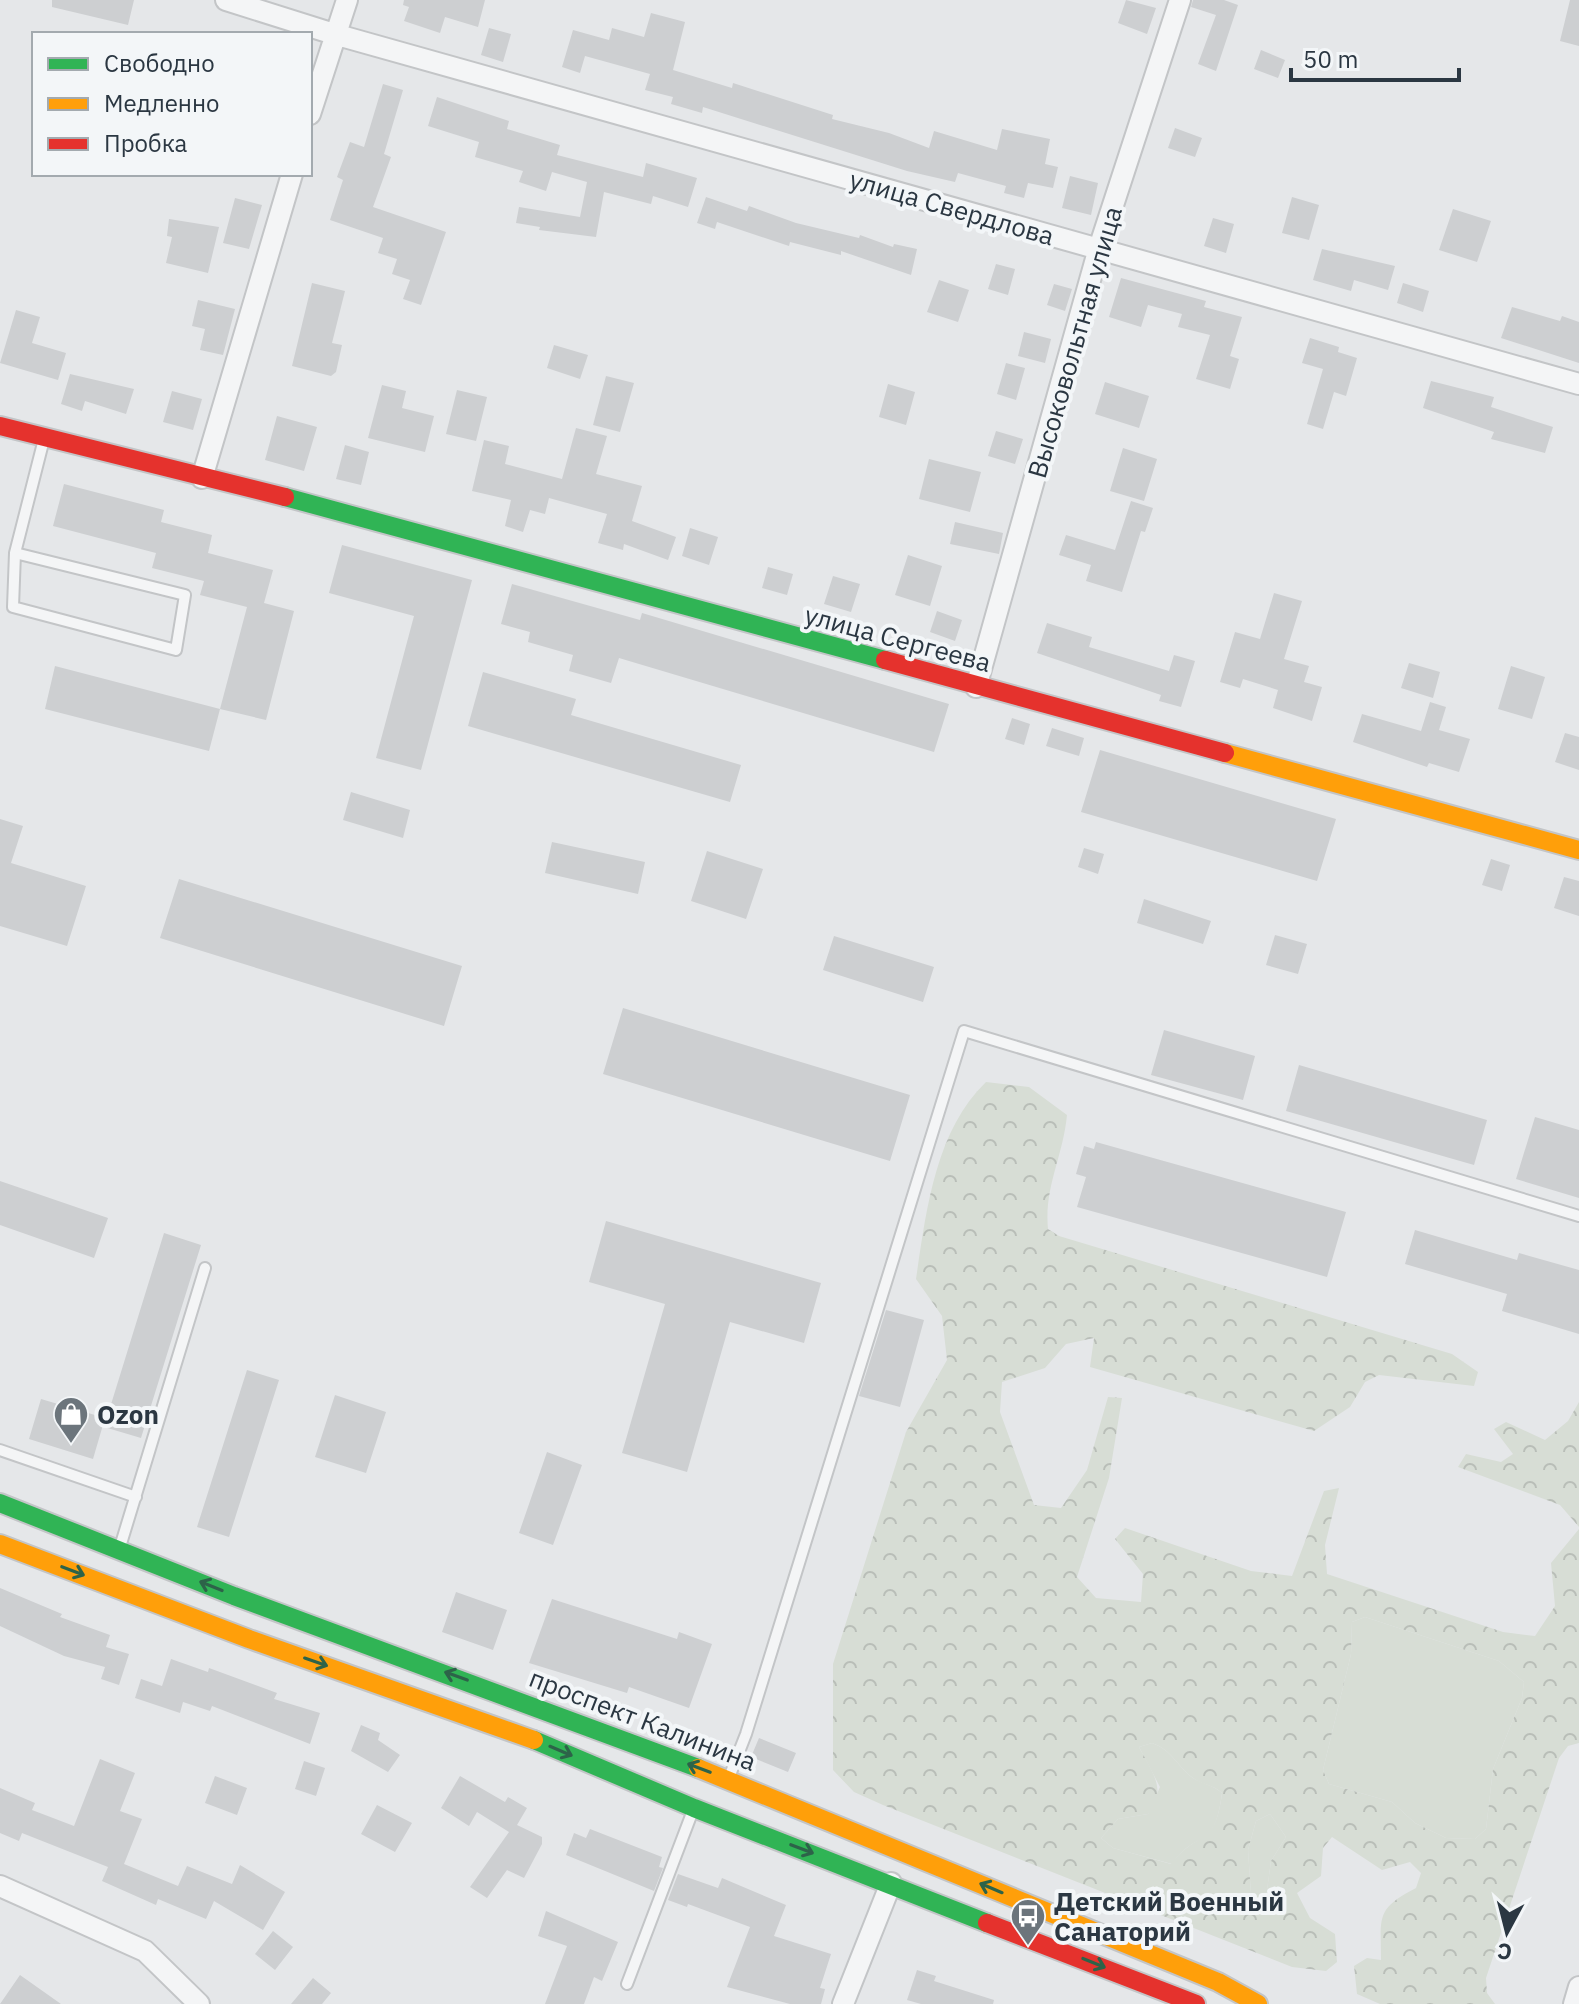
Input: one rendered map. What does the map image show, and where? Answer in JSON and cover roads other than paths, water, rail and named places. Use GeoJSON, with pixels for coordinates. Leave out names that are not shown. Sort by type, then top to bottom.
{"type":"FeatureCollection","features":[{"type":"Feature","properties":{"kind":"main road","name":"улица Сергеева"},"geometry":{"type":"LineString","coordinates":[[0,426],[313,504],[1579,850]]}},
{"type":"Feature","properties":{"kind":"main road","name":"проспект Калинина"},"geometry":{"type":"LineString","coordinates":[[0,1503],[234,1596],[502,1692],[728,1780],[1218,1982],[1258,2004]]}},
{"type":"Feature","properties":{"kind":"main road"},"geometry":{"type":"LineString","coordinates":[[0,1544],[249,1639],[503,1727],[694,1808],[1196,2004]]}},
{"type":"Feature","properties":{"kind":"street","name":"улица Свердлова"},"geometry":{"type":"LineString","coordinates":[[226,0],[1579,384]]}},
{"type":"Feature","properties":{"kind":"street"},"geometry":{"type":"LineString","coordinates":[[312,106],[330,32],[347,0]]}},
{"type":"Feature","properties":{"kind":"street","name":"Высоковольтная улица"},"geometry":{"type":"LineString","coordinates":[[976,687],[1099,248],[1180,0]]}},
{"type":"Feature","properties":{"kind":"street"},"geometry":{"type":"LineString","coordinates":[[202,478],[291,176]]}},
{"type":"Feature","properties":{"kind":"street"},"geometry":{"type":"LineString","coordinates":[[843,2004],[891,1883]]}},
{"type":"Feature","properties":{"kind":"street"},"geometry":{"type":"LineString","coordinates":[[0,1886],[145,1951],[199,2004]]}},
{"type":"Feature","properties":{"kind":"street"},"geometry":{"type":"LineString","coordinates":[[1574,2004],[1579,1987]]}},
{"type":"Feature","properties":{"kind":"lane"},"geometry":{"type":"LineString","coordinates":[[15,553],[185,595],[176,650],[13,607],[15,553],[44,437]]}},
{"type":"Feature","properties":{"kind":"lane"},"geometry":{"type":"LineString","coordinates":[[728,1780],[756,1704],[964,1031],[1579,1216]]}},
{"type":"Feature","properties":{"kind":"lane"},"geometry":{"type":"LineString","coordinates":[[120,1549],[205,1268]]}},
{"type":"Feature","properties":{"kind":"lane"},"geometry":{"type":"LineString","coordinates":[[0,1450],[136,1497]]}},
{"type":"Feature","properties":{"kind":"lane"},"geometry":{"type":"LineString","coordinates":[[627,1984],[694,1808]]}},
{"type":"Feature","properties":{"kind":"place","name":"Ozon"},"geometry":{"type":"Point","coordinates":[71,1445]}},
{"type":"Feature","properties":{"kind":"place","name":"Детский Военный Санаторий"},"geometry":{"type":"Point","coordinates":[1028,1947]}}]}
